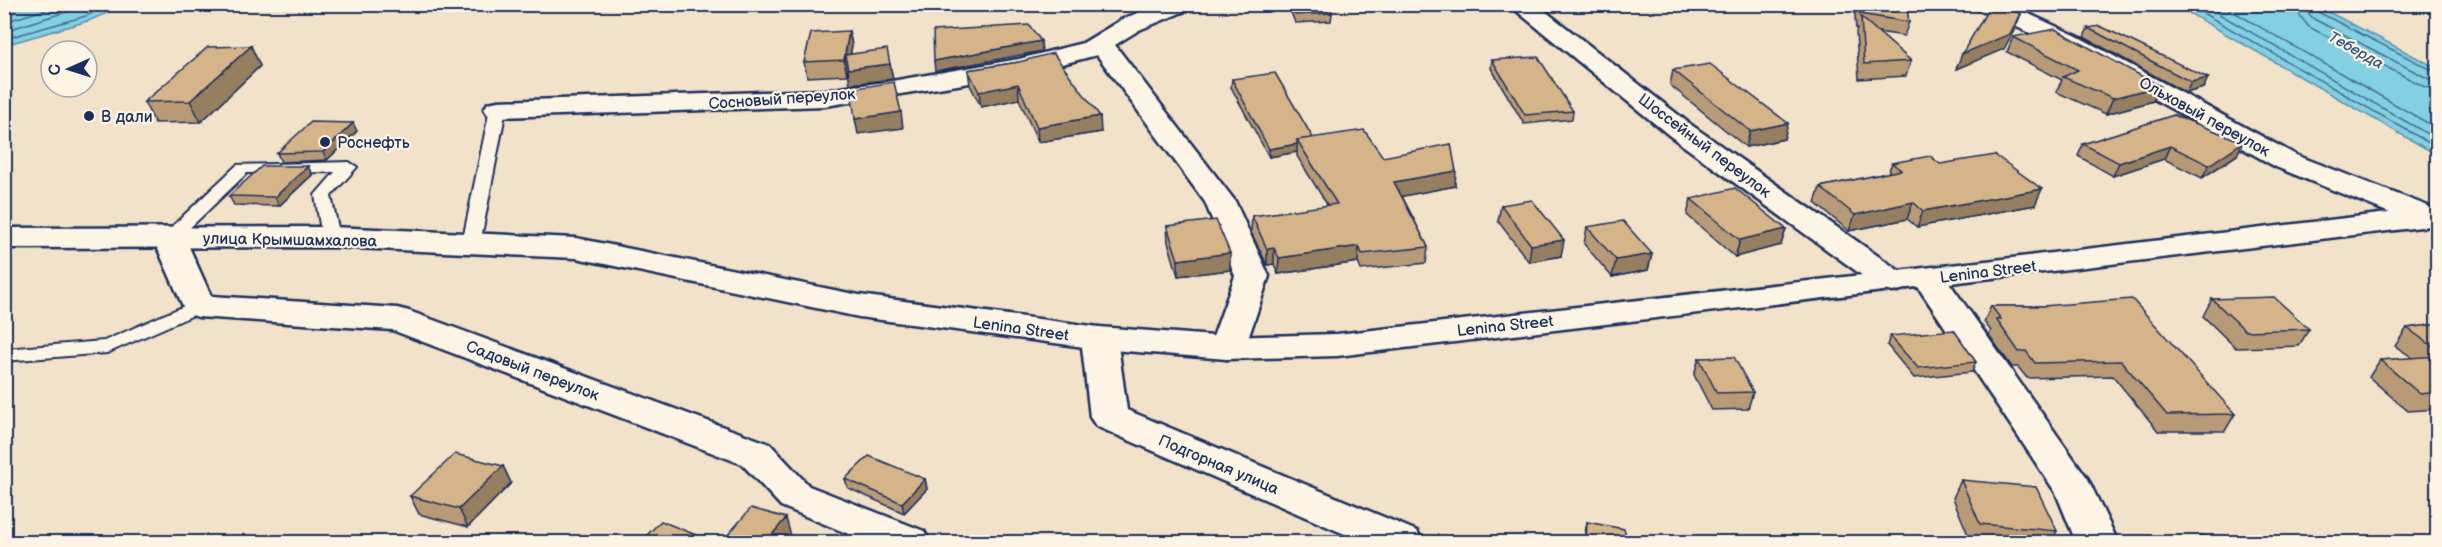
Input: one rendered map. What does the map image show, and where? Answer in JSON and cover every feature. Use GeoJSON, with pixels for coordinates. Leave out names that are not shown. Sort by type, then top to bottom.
{"type":"FeatureCollection","features":[{"type":"Feature","properties":{"kind":"street"},"geometry":{"type":"LineString","coordinates":[[1181,4],[1130,25],[1101,43],[1220,201],[1252,276],[1227,348]]}},
{"type":"Feature","properties":{"kind":"street","name":"Шоссейный переулок"},"geometry":{"type":"LineString","coordinates":[[1520,4],[1680,130],[1911,280],[2074,489],[2097,543]]}},
{"type":"Feature","properties":{"kind":"street","name":"Ольховый переулок"},"geometry":{"type":"LineString","coordinates":[[1986,4],[2068,41],[2286,161],[2433,217]]}},
{"type":"Feature","properties":{"kind":"street","name":"Сосновый переулок"},"geometry":{"type":"LineString","coordinates":[[498,109],[825,98],[1020,68],[1092,48],[1101,43]]}},
{"type":"Feature","properties":{"kind":"street","name":"Lenina Street"},"geometry":{"type":"LineString","coordinates":[[576,248],[859,306],[1100,338],[1227,348],[1337,345],[1911,280],[2433,217]]}},
{"type":"Feature","properties":{"kind":"street","name":"улица Крымшамхалова"},"geometry":{"type":"LineString","coordinates":[[4,238],[331,237],[576,248]]}},
{"type":"Feature","properties":{"kind":"street"},"geometry":{"type":"LineString","coordinates":[[169,238],[198,306]]}},
{"type":"Feature","properties":{"kind":"street","name":"Садовый переулок"},"geometry":{"type":"LineString","coordinates":[[198,306],[398,320],[756,454],[795,496],[909,543]]}},
{"type":"Feature","properties":{"kind":"street","name":"Подгорная улица"},"geometry":{"type":"LineString","coordinates":[[1100,338],[1109,417],[1402,543]]}},
{"type":"Feature","properties":{"kind":"lane"},"geometry":{"type":"LineString","coordinates":[[471,244],[498,109]]}},
{"type":"Feature","properties":{"kind":"lane"},"geometry":{"type":"LineString","coordinates":[[169,238],[243,168],[349,167],[323,195],[331,237]]}},
{"type":"Feature","properties":{"kind":"lane"},"geometry":{"type":"LineString","coordinates":[[4,355],[107,347],[198,306]]}},
{"type":"Feature","properties":{"kind":"water"},"geometry":{"type":"Polygon","coordinates":[[[5,4],[126,5],[88,21],[5,45],[5,4]]]}},
{"type":"Feature","properties":{"kind":"water","name":"Теберда"},"geometry":{"type":"Polygon","coordinates":[[[2175,5],[2315,5],[2437,68],[2437,155],[2175,5]]]}},
{"type":"Feature","properties":{"kind":"building"},"geometry":{"type":"Polygon","coordinates":[[[1291,4],[1328,4],[1332,13],[1295,15],[1291,4]]]}},
{"type":"Feature","properties":{"kind":"building"},"geometry":{"type":"Polygon","coordinates":[[[1860,4],[1906,4],[1909,22],[1860,14],[1860,4]]]}},
{"type":"Feature","properties":{"kind":"building"},"geometry":{"type":"Polygon","coordinates":[[[1991,4],[1999,4],[2021,14],[2010,34],[1962,54],[1991,4]]]}},
{"type":"Feature","properties":{"kind":"building"},"geometry":{"type":"Polygon","coordinates":[[[1861,17],[1911,61],[1864,64],[1861,17]]]}},
{"type":"Feature","properties":{"kind":"building"},"geometry":{"type":"Polygon","coordinates":[[[1029,25],[1041,41],[934,61],[933,31],[1029,25]]]}},
{"type":"Feature","properties":{"kind":"building"},"geometry":{"type":"Polygon","coordinates":[[[2100,26],[2208,78],[2191,82],[2088,28],[2100,26]]]}},
{"type":"Feature","properties":{"kind":"building"},"geometry":{"type":"Polygon","coordinates":[[[2055,29],[2160,86],[2113,98],[2063,77],[2078,70],[2013,37],[2055,29]]]}},
{"type":"Feature","properties":{"kind":"building"},"geometry":{"type":"Polygon","coordinates":[[[849,31],[844,60],[804,62],[811,33],[849,31]]]}},
{"type":"Feature","properties":{"kind":"building"},"geometry":{"type":"Polygon","coordinates":[[[251,46],[190,101],[144,102],[208,47],[251,46]]]}},
{"type":"Feature","properties":{"kind":"building"},"geometry":{"type":"Polygon","coordinates":[[[887,49],[890,64],[848,69],[845,55],[887,49]]]}},
{"type":"Feature","properties":{"kind":"building"},"geometry":{"type":"Polygon","coordinates":[[[1053,53],[1100,116],[1037,127],[1018,84],[979,92],[968,70],[1019,62],[1053,53]]]}},
{"type":"Feature","properties":{"kind":"building"},"geometry":{"type":"Polygon","coordinates":[[[1538,57],[1573,111],[1525,115],[1492,60],[1538,57]]]}},
{"type":"Feature","properties":{"kind":"building"},"geometry":{"type":"Polygon","coordinates":[[[1710,64],[1788,123],[1750,131],[1673,70],[1710,64]]]}},
{"type":"Feature","properties":{"kind":"building"},"geometry":{"type":"Polygon","coordinates":[[[1275,73],[1313,138],[1297,140],[1297,144],[1269,149],[1232,79],[1275,73]]]}},
{"type":"Feature","properties":{"kind":"building"},"geometry":{"type":"Polygon","coordinates":[[[894,82],[901,112],[855,119],[851,89],[894,82]]]}},
{"type":"Feature","properties":{"kind":"building"},"geometry":{"type":"Polygon","coordinates":[[[2174,115],[2243,142],[2209,165],[2170,146],[2119,163],[2083,144],[2174,115]]]}},
{"type":"Feature","properties":{"kind":"building"},"geometry":{"type":"Polygon","coordinates":[[[311,122],[353,123],[323,152],[277,153],[311,122]]]}},
{"type":"Feature","properties":{"kind":"building"},"geometry":{"type":"Polygon","coordinates":[[[1364,130],[1383,157],[1451,144],[1456,171],[1394,182],[1428,247],[1362,254],[1359,246],[1279,258],[1274,248],[1267,249],[1252,216],[1337,204],[1297,140],[1364,130]]]}},
{"type":"Feature","properties":{"kind":"building"},"geometry":{"type":"Polygon","coordinates":[[[1995,155],[2042,189],[1923,211],[1913,202],[1855,215],[1820,187],[1901,170],[1892,163],[1930,156],[1940,164],[1995,155]]]}},
{"type":"Feature","properties":{"kind":"building"},"geometry":{"type":"Polygon","coordinates":[[[262,166],[308,166],[275,197],[229,196],[262,166]]]}},
{"type":"Feature","properties":{"kind":"building"},"geometry":{"type":"Polygon","coordinates":[[[1735,188],[1786,229],[1740,240],[1691,199],[1735,188]]]}},
{"type":"Feature","properties":{"kind":"building"},"geometry":{"type":"Polygon","coordinates":[[[1532,200],[1564,240],[1531,245],[1501,205],[1532,200]]]}},
{"type":"Feature","properties":{"kind":"building"},"geometry":{"type":"Polygon","coordinates":[[[1216,220],[1230,253],[1178,260],[1167,226],[1216,220]]]}},
{"type":"Feature","properties":{"kind":"building"},"geometry":{"type":"Polygon","coordinates":[[[1623,221],[1652,254],[1616,260],[1587,227],[1623,221]]]}},
{"type":"Feature","properties":{"kind":"building"},"geometry":{"type":"Polygon","coordinates":[[[2274,297],[2309,329],[2246,331],[2212,299],[2274,297]]]}},
{"type":"Feature","properties":{"kind":"building"},"geometry":{"type":"Polygon","coordinates":[[[2132,299],[2235,414],[2167,415],[2121,361],[2035,363],[2026,351],[2019,352],[1996,319],[2001,319],[1991,306],[2042,306],[2132,299]]]}},
{"type":"Feature","properties":{"kind":"building"},"geometry":{"type":"Polygon","coordinates":[[[2438,324],[2438,350],[2407,328],[2438,324]]]}},
{"type":"Feature","properties":{"kind":"building"},"geometry":{"type":"Polygon","coordinates":[[[1954,330],[1976,362],[1918,368],[1890,336],[1954,330]]]}},
{"type":"Feature","properties":{"kind":"building"},"geometry":{"type":"Polygon","coordinates":[[[2438,356],[2438,392],[2420,394],[2380,360],[2438,356]]]}},
{"type":"Feature","properties":{"kind":"building"},"geometry":{"type":"Polygon","coordinates":[[[1734,357],[1753,392],[1717,393],[1699,358],[1734,357]]]}},
{"type":"Feature","properties":{"kind":"building"},"geometry":{"type":"Polygon","coordinates":[[[455,454],[503,466],[459,509],[410,496],[455,454]]]}},
{"type":"Feature","properties":{"kind":"building"},"geometry":{"type":"Polygon","coordinates":[[[869,456],[925,479],[902,503],[845,479],[869,456]]]}},
{"type":"Feature","properties":{"kind":"building"},"geometry":{"type":"Polygon","coordinates":[[[1961,480],[2036,487],[2057,531],[1980,524],[1961,480]]]}},
{"type":"Feature","properties":{"kind":"building"},"geometry":{"type":"Polygon","coordinates":[[[751,508],[786,518],[765,543],[721,543],[751,508]]]}},
{"type":"Feature","properties":{"kind":"building"},"geometry":{"type":"Polygon","coordinates":[[[661,521],[716,543],[639,543],[661,521]]]}},
{"type":"Feature","properties":{"kind":"building"},"geometry":{"type":"Polygon","coordinates":[[[1587,522],[1624,529],[1629,543],[1586,543],[1587,522]]]}},
{"type":"Feature","properties":{"kind":"building"},"geometry":{"type":"Polygon","coordinates":[[[2201,535],[2236,543],[2205,543],[2201,535]]]}},
{"type":"Feature","properties":{"kind":"building"},"geometry":{"type":"Polygon","coordinates":[[[1254,537],[1271,543],[1251,543],[1254,537]]]}},
{"type":"Feature","properties":{"kind":"place","name":"В дали"},"geometry":{"type":"Point","coordinates":[89,116]}},
{"type":"Feature","properties":{"kind":"place","name":"Роснефть"},"geometry":{"type":"Point","coordinates":[325,142]}}]}
